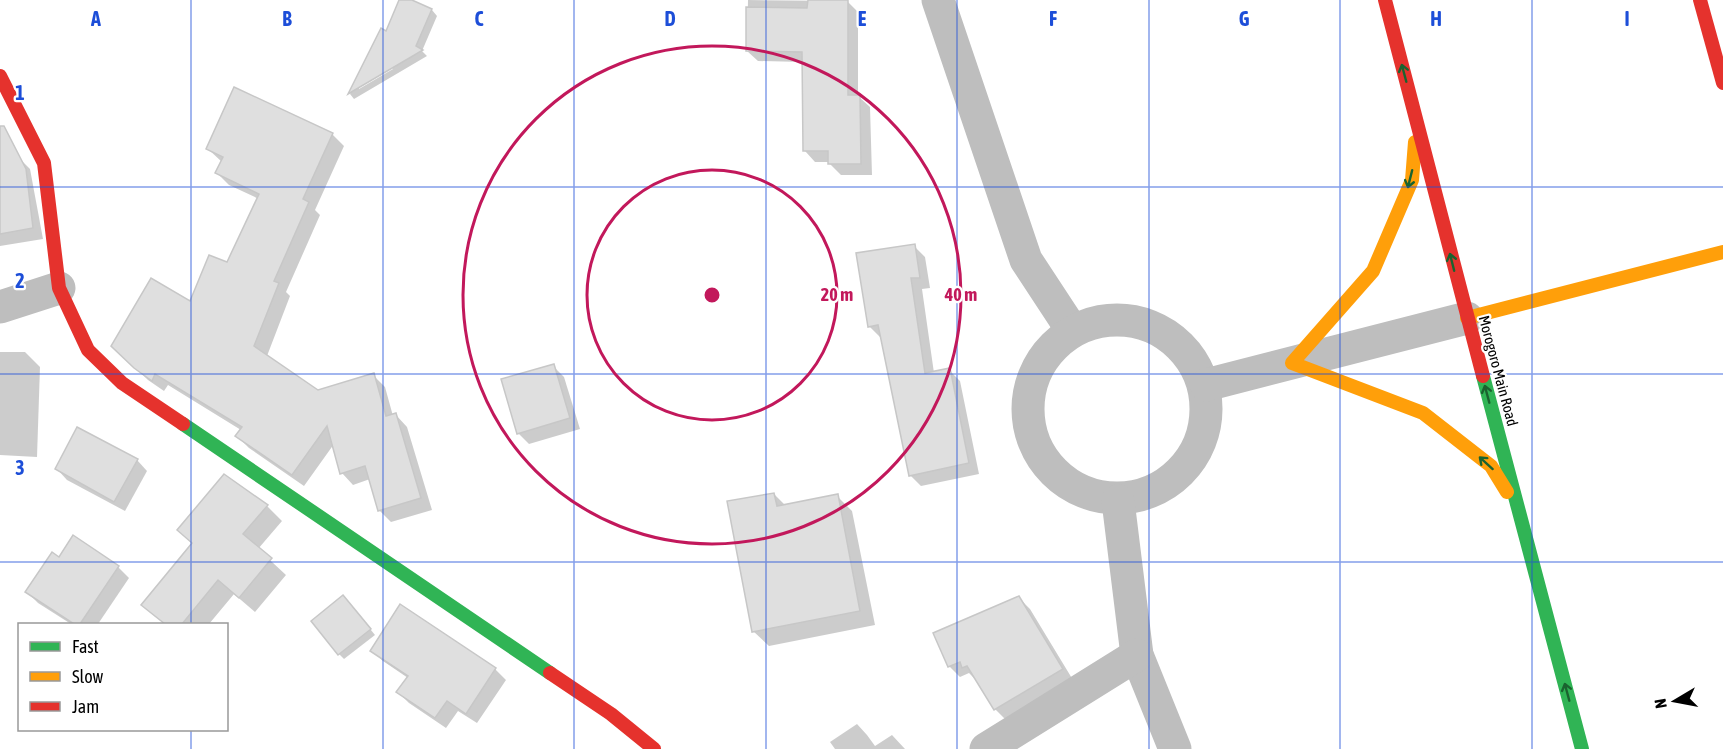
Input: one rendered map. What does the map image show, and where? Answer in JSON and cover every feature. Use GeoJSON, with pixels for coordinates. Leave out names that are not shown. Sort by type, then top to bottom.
{"type":"FeatureCollection","features":[{"type":"Feature","properties":{"kind":"main road","name":"Morogoro Main Road"},"geometry":{"type":"LineString","coordinates":[[1385,0],[1582,749]]}},
{"type":"Feature","properties":{"kind":"main road"},"geometry":{"type":"LineString","coordinates":[[1701,6],[1723,47]]}},
{"type":"Feature","properties":{"kind":"main road"},"geometry":{"type":"LineString","coordinates":[[1701,6],[1723,83]]}},
{"type":"Feature","properties":{"kind":"main road"},"geometry":{"type":"LineString","coordinates":[[0,76],[44,163],[58,288],[88,350],[122,383],[611,714],[654,749]]}},
{"type":"Feature","properties":{"kind":"main road"},"geometry":{"type":"LineString","coordinates":[[1417,122],[1412,180],[1372,271],[1292,363],[1423,413],[1491,466],[1518,511]]}},
{"type":"Feature","properties":{"kind":"main road"},"geometry":{"type":"LineString","coordinates":[[1467,318],[1723,252]]}},
{"type":"Feature","properties":{"kind":"street"},"geometry":{"type":"LineString","coordinates":[[938,0],[1026,260],[1072,330]]}},
{"type":"Feature","properties":{"kind":"street"},"geometry":{"type":"LineString","coordinates":[[0,307],[58,288]]}},
{"type":"Feature","properties":{"kind":"street"},"geometry":{"type":"LineString","coordinates":[[1117,318],[1162,329],[1206,385],[1206,433],[1197,455],[1164,489],[1118,501],[1053,475],[1030,434],[1029,386],[1053,345],[1072,330],[1117,318]]}},
{"type":"Feature","properties":{"kind":"street"},"geometry":{"type":"LineString","coordinates":[[1206,385],[1467,318]]}},
{"type":"Feature","properties":{"kind":"street"},"geometry":{"type":"LineString","coordinates":[[1118,501],[1137,655],[1175,749]]}},
{"type":"Feature","properties":{"kind":"street"},"geometry":{"type":"LineString","coordinates":[[986,749],[1137,655]]}},
{"type":"Feature","properties":{"kind":"building"},"geometry":{"type":"Polygon","coordinates":[[[399,0],[412,0],[432,9],[416,46],[423,50],[348,94],[381,28],[386,31],[399,0]]]}},
{"type":"Feature","properties":{"kind":"building"},"geometry":{"type":"Polygon","coordinates":[[[808,0],[848,0],[848,95],[860,95],[861,164],[828,164],[828,151],[803,151],[802,52],[746,51],[746,7],[807,8],[808,0]]]}},
{"type":"Feature","properties":{"kind":"building"},"geometry":{"type":"Polygon","coordinates":[[[234,87],[333,133],[303,199],[309,202],[274,281],[279,283],[254,346],[318,390],[374,373],[386,416],[396,413],[421,498],[378,511],[365,466],[340,474],[327,426],[292,475],[235,436],[242,427],[155,374],[152,381],[111,346],[151,278],[190,301],[209,255],[227,262],[259,194],[215,173],[223,157],[206,149],[234,87]]]}},
{"type":"Feature","properties":{"kind":"building"},"geometry":{"type":"Polygon","coordinates":[[[0,126],[4,126],[26,169],[33,228],[0,234],[0,126]]]}},
{"type":"Feature","properties":{"kind":"building"},"geometry":{"type":"Polygon","coordinates":[[[915,244],[920,278],[911,278],[925,373],[950,368],[969,463],[909,476],[878,325],[868,327],[856,253],[915,244]]]}},
{"type":"Feature","properties":{"kind":"building"},"geometry":{"type":"Polygon","coordinates":[[[554,364],[570,418],[517,434],[501,379],[554,364]]]}},
{"type":"Feature","properties":{"kind":"building"},"geometry":{"type":"Polygon","coordinates":[[[77,427],[138,459],[114,502],[55,469],[77,427]]]}},
{"type":"Feature","properties":{"kind":"building"},"geometry":{"type":"Polygon","coordinates":[[[224,474],[268,505],[243,534],[272,558],[239,598],[218,580],[183,623],[164,623],[141,605],[192,543],[177,530],[224,474]]]}},
{"type":"Feature","properties":{"kind":"building"},"geometry":{"type":"Polygon","coordinates":[[[774,493],[777,506],[838,494],[860,611],[752,632],[727,501],[774,493]]]}},
{"type":"Feature","properties":{"kind":"building"},"geometry":{"type":"Polygon","coordinates":[[[73,535],[119,566],[81,623],[72,623],[25,592],[52,552],[59,557],[73,535]]]}},
{"type":"Feature","properties":{"kind":"building"},"geometry":{"type":"Polygon","coordinates":[[[343,595],[371,629],[338,655],[311,621],[343,595]]]}},
{"type":"Feature","properties":{"kind":"building"},"geometry":{"type":"Polygon","coordinates":[[[1019,596],[1063,669],[994,710],[967,666],[962,668],[960,662],[948,667],[933,633],[1019,596]]]}},
{"type":"Feature","properties":{"kind":"building"},"geometry":{"type":"Polygon","coordinates":[[[400,604],[496,668],[466,714],[447,701],[435,718],[396,692],[408,676],[370,651],[400,604]]]}},
{"type":"Feature","properties":{"kind":"traffic: fast"},"geometry":{"type":"LineString","coordinates":[[1483,376],[1582,749]]}},
{"type":"Feature","properties":{"kind":"traffic: fast"},"geometry":{"type":"LineString","coordinates":[[183,424],[550,673]]}},
{"type":"Feature","properties":{"kind":"traffic: slow"},"geometry":{"type":"LineString","coordinates":[[1415,142],[1412,180],[1373,271],[1292,363],[1423,413],[1491,466],[1507,492]]}},
{"type":"Feature","properties":{"kind":"traffic: slow"},"geometry":{"type":"LineString","coordinates":[[1467,318],[1723,252]]}},
{"type":"Feature","properties":{"kind":"traffic: jam"},"geometry":{"type":"LineString","coordinates":[[1385,0],[1483,376]]}},
{"type":"Feature","properties":{"kind":"traffic: jam"},"geometry":{"type":"LineString","coordinates":[[1700,0],[1723,83]]}},
{"type":"Feature","properties":{"kind":"traffic: jam"},"geometry":{"type":"LineString","coordinates":[[0,76],[44,163],[59,288],[88,350],[122,383],[183,424]]}},
{"type":"Feature","properties":{"kind":"traffic: jam"},"geometry":{"type":"LineString","coordinates":[[550,673],[611,714],[654,749]]}}]}
